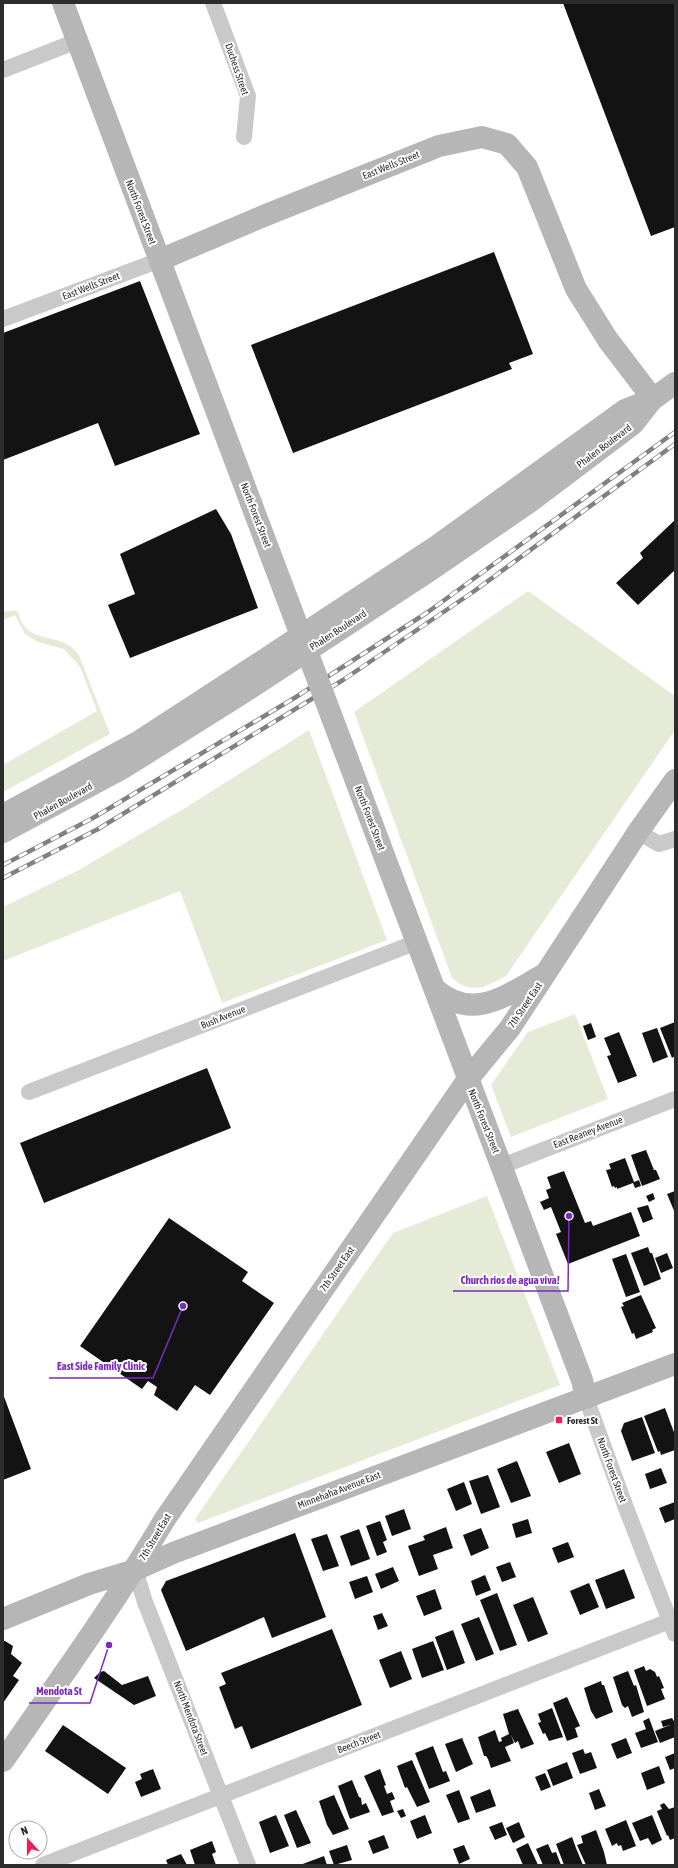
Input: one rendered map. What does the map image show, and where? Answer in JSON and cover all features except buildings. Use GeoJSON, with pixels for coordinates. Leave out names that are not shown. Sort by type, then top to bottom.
{"type":"FeatureCollection","features":[{"type":"Feature","properties":{"kind":"street","name":"North Forest Street"},"geometry":{"type":"LineString","coordinates":[[63,3],[502,1166],[582,1380],[586,1398],[626,1508],[673,1624]]}},
{"type":"Feature","properties":{"kind":"street","name":"Duchess Street"},"geometry":{"type":"LineString","coordinates":[[213,3],[248,96],[244,137]]}},
{"type":"Feature","properties":{"kind":"street"},"geometry":{"type":"LineString","coordinates":[[3,70],[77,41]]}},
{"type":"Feature","properties":{"kind":"street","name":"East Wells Street"},"geometry":{"type":"LineString","coordinates":[[3,319],[160,260],[266,215],[439,146],[482,137],[507,144],[527,167],[576,289],[608,340],[653,399]]}},
{"type":"Feature","properties":{"kind":"street","name":"Phalen Boulevard"},"geometry":{"type":"LineString","coordinates":[[3,815],[138,742],[437,546],[625,410],[653,399],[675,383]]}},
{"type":"Feature","properties":{"kind":"street","name":"Phalen Boulevard"},"geometry":{"type":"LineString","coordinates":[[3,832],[32,818],[135,761],[238,696],[432,569],[531,501],[634,424],[653,399]]}},
{"type":"Feature","properties":{"kind":"street","name":"7th Street East"},"geometry":{"type":"LineString","coordinates":[[3,1761],[135,1570],[165,1519],[468,1079],[510,1028],[638,832],[675,780]]}},
{"type":"Feature","properties":{"kind":"street"},"geometry":{"type":"LineString","coordinates":[[638,832],[659,844],[675,839]]}},
{"type":"Feature","properties":{"kind":"street","name":"Bush Avenue"},"geometry":{"type":"LineString","coordinates":[[29,1092],[417,942]]}},
{"type":"Feature","properties":{"kind":"street"},"geometry":{"type":"LineString","coordinates":[[435,989],[443,997],[455,1003],[476,1005],[493,1002],[547,972]]}},
{"type":"Feature","properties":{"kind":"street","name":"East Reaney Avenue"},"geometry":{"type":"LineString","coordinates":[[502,1166],[675,1099]]}},
{"type":"Feature","properties":{"kind":"street","name":"Minnehaha Avenue East"},"geometry":{"type":"LineString","coordinates":[[3,1618],[89,1584],[135,1570],[173,1552],[675,1364]]}},
{"type":"Feature","properties":{"kind":"street","name":"North Mendota Street"},"geometry":{"type":"LineString","coordinates":[[135,1570],[145,1602],[248,1865]]}},
{"type":"Feature","properties":{"kind":"street","name":"Beech Street"},"geometry":{"type":"LineString","coordinates":[[43,1865],[673,1624]]}},
{"type":"Feature","properties":{"kind":"green space"},"geometry":{"type":"Polygon","coordinates":[[[528,591],[675,696],[675,730],[506,976],[485,986],[472,988],[459,983],[452,978],[354,712],[528,591]]]}},
{"type":"Feature","properties":{"kind":"green space"},"geometry":{"type":"Polygon","coordinates":[[[18,611],[22,622],[28,630],[63,642],[72,647],[79,655],[110,734],[3,792],[3,765],[97,711],[80,667],[64,649],[38,642],[25,634],[15,615],[3,620],[3,612],[18,611]]]}},
{"type":"Feature","properties":{"kind":"green space"},"geometry":{"type":"Polygon","coordinates":[[[309,730],[387,940],[222,1003],[180,891],[3,961],[3,907],[77,871],[185,808],[309,730]]]}},
{"type":"Feature","properties":{"kind":"green space"},"geometry":{"type":"Polygon","coordinates":[[[575,1014],[608,1099],[511,1137],[491,1085],[528,1032],[575,1014]]]}},
{"type":"Feature","properties":{"kind":"green space"},"geometry":{"type":"Polygon","coordinates":[[[487,1196],[560,1385],[198,1523],[195,1519],[393,1233],[487,1196]]]}},
{"type":"Feature","properties":{"kind":"railway"},"geometry":{"type":"LineString","coordinates":[[3,865],[93,818],[296,697],[428,612],[675,432]]}},
{"type":"Feature","properties":{"kind":"railway"},"geometry":{"type":"LineString","coordinates":[[3,878],[98,829],[343,680],[473,592],[675,444]]}},
{"type":"Feature","properties":{"kind":"place","name":"Church rios de agua viva!"},"geometry":{"type":"Point","coordinates":[569,1216]}},
{"type":"Feature","properties":{"kind":"place","name":"East Side Family Clinic"},"geometry":{"type":"Point","coordinates":[183,1306]}},
{"type":"Feature","properties":{"kind":"place","name":"Forest St"},"geometry":{"type":"Point","coordinates":[559,1420]}},
{"type":"Feature","properties":{"kind":"place","name":"Mendota St"},"geometry":{"type":"Point","coordinates":[109,1645]}}]}
